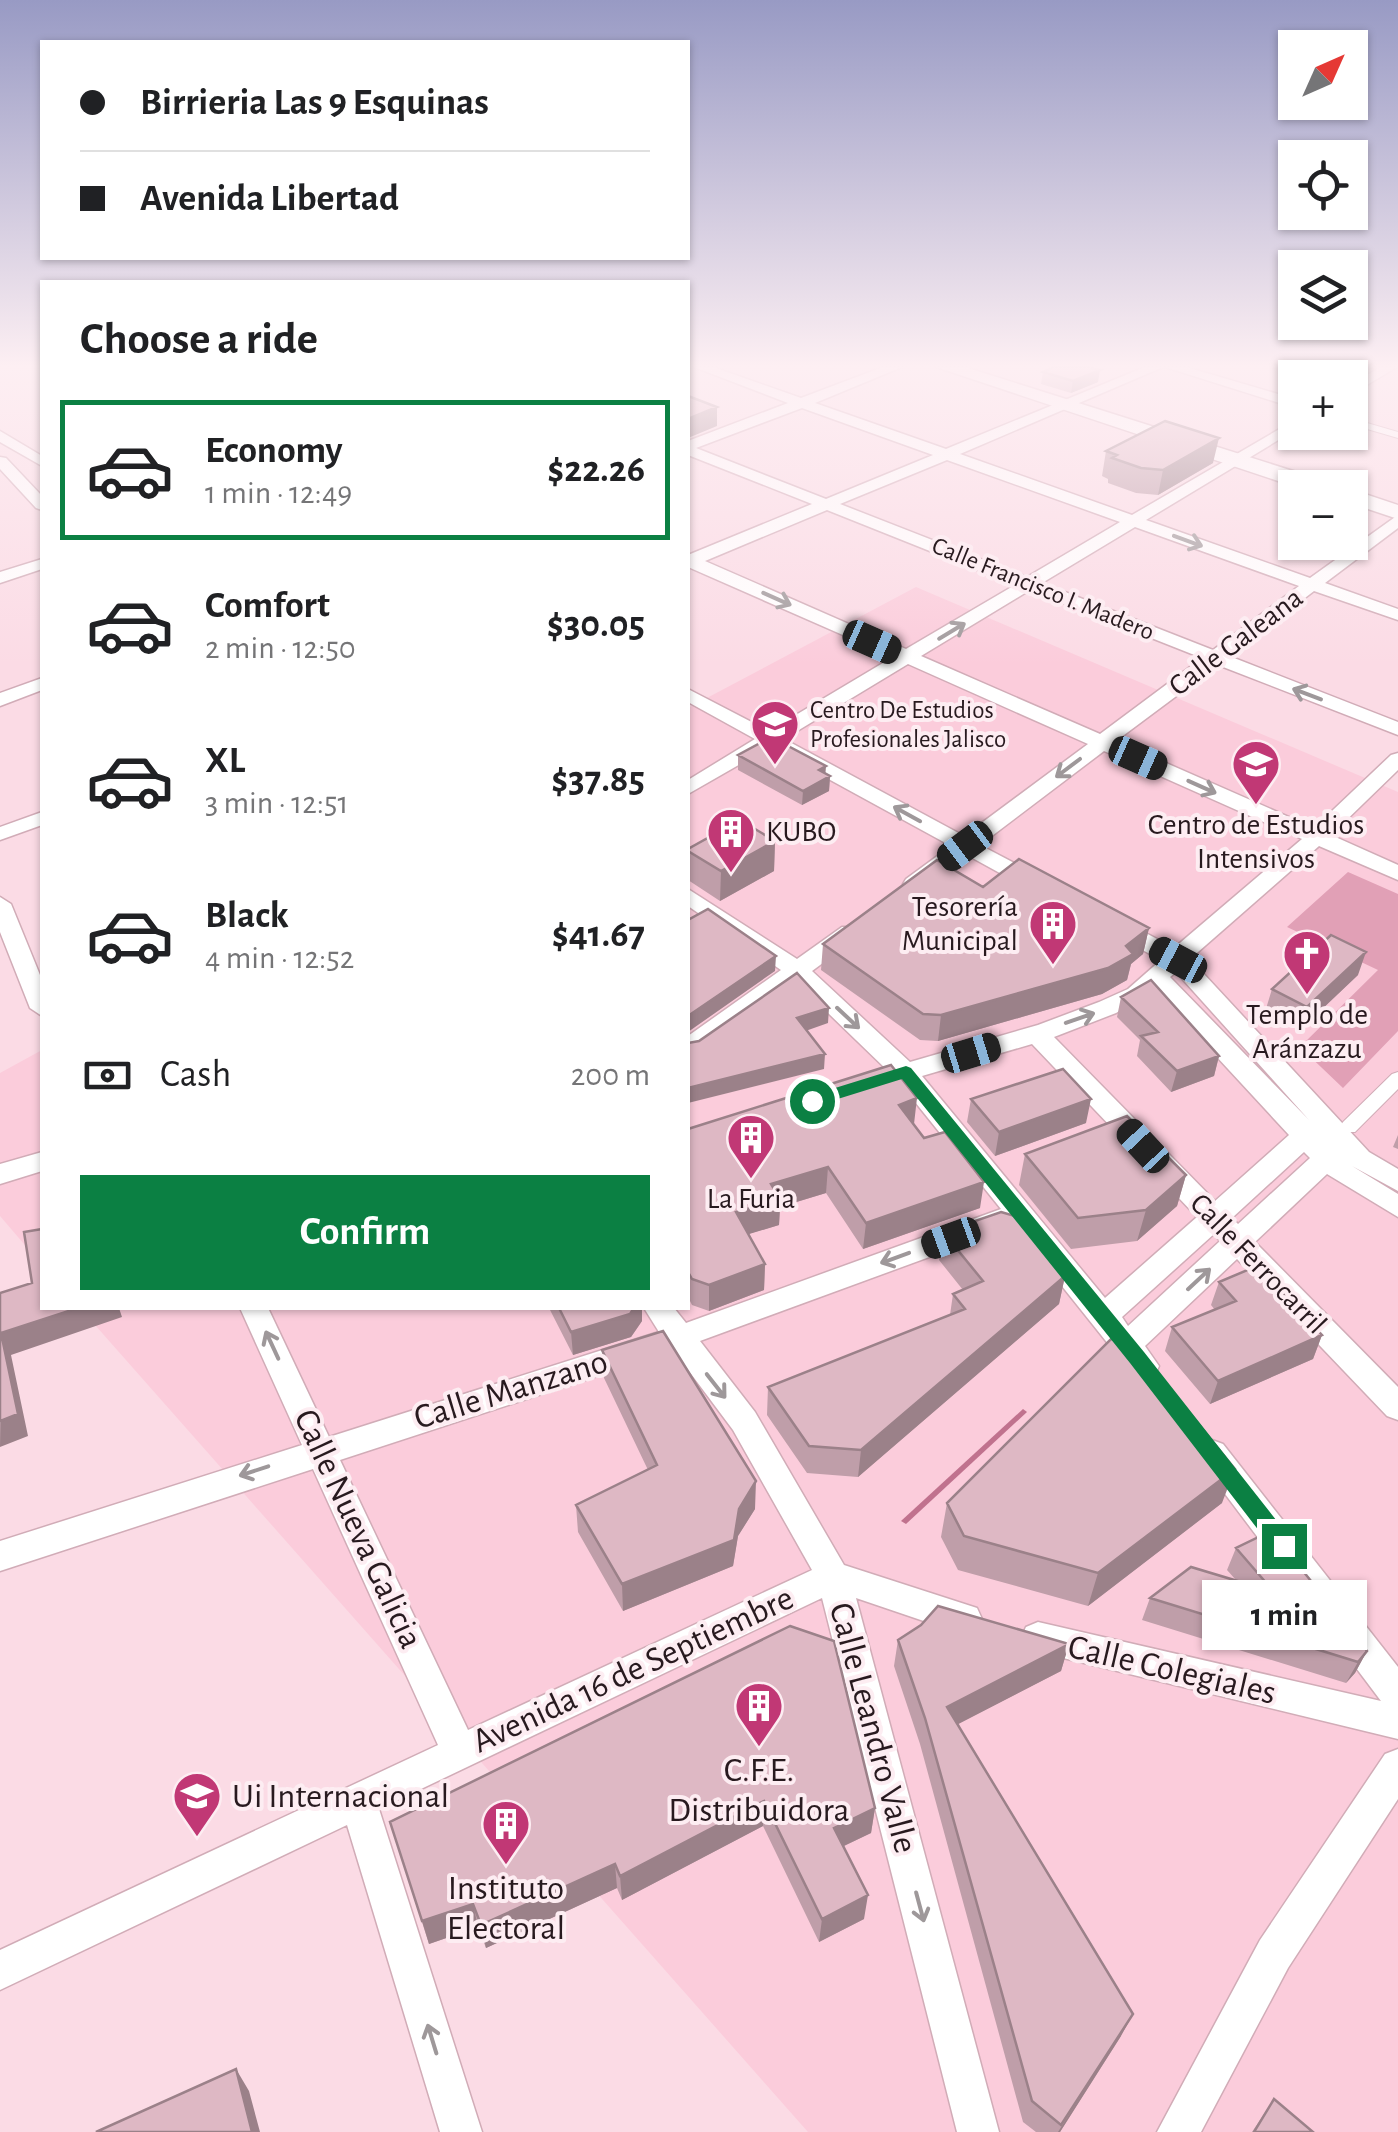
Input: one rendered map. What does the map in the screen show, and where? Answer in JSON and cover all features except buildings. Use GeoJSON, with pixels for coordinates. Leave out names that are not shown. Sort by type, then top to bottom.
{"type":"FeatureCollection","features":[{"type":"Feature","properties":{"kind":"main road"},"geometry":{"type":"LineString","coordinates":[[1368,502],[1398,512]]}},
{"type":"Feature","properties":{"kind":"street"},"geometry":{"type":"LineString","coordinates":[[5,466],[40,503]]}},
{"type":"Feature","properties":{"kind":"street","name":"Calle Francisco I. Madero"},"geometry":{"type":"LineString","coordinates":[[734,466],[1398,729]]}},
{"type":"Feature","properties":{"kind":"street"},"geometry":{"type":"LineString","coordinates":[[690,560],[915,466]]}},
{"type":"Feature","properties":{"kind":"street"},"geometry":{"type":"LineString","coordinates":[[980,466],[1398,615]]}},
{"type":"Feature","properties":{"kind":"street"},"geometry":{"type":"LineString","coordinates":[[690,787],[1225,466]]}},
{"type":"Feature","properties":{"kind":"street","name":"Calle Galeana"},"geometry":{"type":"LineString","coordinates":[[690,1047],[798,971],[1398,520]]}},
{"type":"Feature","properties":{"kind":"street"},"geometry":{"type":"LineString","coordinates":[[690,562],[1398,873]]}},
{"type":"Feature","properties":{"kind":"street"},"geometry":{"type":"LineString","coordinates":[[0,578],[40,565]]}},
{"type":"Feature","properties":{"kind":"street"},"geometry":{"type":"LineString","coordinates":[[0,700],[40,685]]}},
{"type":"Feature","properties":{"kind":"street"},"geometry":{"type":"LineString","coordinates":[[690,696],[1047,890]]}},
{"type":"Feature","properties":{"kind":"street"},"geometry":{"type":"LineString","coordinates":[[868,1084],[1110,1008],[1158,979],[1398,759]]}},
{"type":"Feature","properties":{"kind":"street"},"geometry":{"type":"LineString","coordinates":[[0,834],[40,819]]}},
{"type":"Feature","properties":{"kind":"street"},"geometry":{"type":"LineString","coordinates":[[690,897],[798,971],[906,1072],[1168,1396]]}},
{"type":"Feature","properties":{"kind":"street"},"geometry":{"type":"LineString","coordinates":[[0,904],[40,1003]]}},
{"type":"Feature","properties":{"kind":"street"},"geometry":{"type":"LineString","coordinates":[[1096,916],[1178,960],[1337,1136],[1360,1159],[1398,1181]]}},
{"type":"Feature","properties":{"kind":"street"},"geometry":{"type":"LineString","coordinates":[[1158,979],[1304,1138]]}},
{"type":"Feature","properties":{"kind":"street","name":"Calle Ferrocarril"},"geometry":{"type":"LineString","coordinates":[[1036,1034],[1212,1220],[1398,1407]]}},
{"type":"Feature","properties":{"kind":"street"},"geometry":{"type":"LineString","coordinates":[[1128,1346],[1236,1244],[1337,1136],[1398,1078]]}},
{"type":"Feature","properties":{"kind":"street"},"geometry":{"type":"LineString","coordinates":[[1104,1316],[1304,1138],[1337,1136]]}},
{"type":"Feature","properties":{"kind":"street"},"geometry":{"type":"LineString","coordinates":[[1337,1136],[1343,1174],[1398,1207]]}},
{"type":"Feature","properties":{"kind":"street"},"geometry":{"type":"LineString","coordinates":[[0,1174],[40,1163]]}},
{"type":"Feature","properties":{"kind":"street","name":"Calle Manzano"},"geometry":{"type":"LineString","coordinates":[[0,1556],[679,1337],[1019,1212]]}},
{"type":"Feature","properties":{"kind":"street","name":"Calle Nueva Galicia"},"geometry":{"type":"LineString","coordinates":[[255,1310],[460,1752]]}},
{"type":"Feature","properties":{"kind":"street","name":"Calle Leandro Valle"},"geometry":{"type":"LineString","coordinates":[[659,1310],[744,1421],[833,1576],[978,2132]]}},
{"type":"Feature","properties":{"kind":"street"},"geometry":{"type":"LineString","coordinates":[[1192,1427],[1398,1695]]}},
{"type":"Feature","properties":{"kind":"street","name":"Calle Colegiales"},"geometry":{"type":"LineString","coordinates":[[833,1576],[932,1610],[1130,1662],[1398,1722]]}},
{"type":"Feature","properties":{"kind":"street","name":"Avenida 16 de Septiembre"},"geometry":{"type":"LineString","coordinates":[[0,1970],[833,1576]]}},
{"type":"Feature","properties":{"kind":"street"},"geometry":{"type":"LineString","coordinates":[[1178,2132],[1274,1954],[1398,1767]]}},
{"type":"Feature","properties":{"kind":"street"},"geometry":{"type":"LineString","coordinates":[[358,1802],[461,2132]]}},
{"type":"Feature","properties":{"kind":"shaded area"},"geometry":{"type":"Polygon","coordinates":[[[916,587],[1398,792],[1398,2132],[808,2132],[82,1310],[690,1310],[690,707],[916,587]]]}},
{"type":"Feature","properties":{"kind":"shaded area"},"geometry":{"type":"Polygon","coordinates":[[[1348,872],[1398,894],[1398,1031],[1343,1088],[1300,1047],[1378,970],[1287,927],[1348,872]]]}},
{"type":"Feature","properties":{"kind":"shaded area"},"geometry":{"type":"Polygon","coordinates":[[[40,1051],[40,1263],[0,1216],[0,1073],[40,1051]]]}},
{"type":"Feature","properties":{"kind":"shaded area"},"geometry":{"type":"Polygon","coordinates":[[[1023,1409],[1027,1412],[906,1524],[901,1521],[1023,1409]]]}},
{"type":"Feature","properties":{"kind":"place","name":"Centro De Estudios Profesionales Jalisco"},"geometry":{"type":"Point","coordinates":[775,766]}},
{"type":"Feature","properties":{"kind":"place","name":"Centro de Estudios Intensivos"},"geometry":{"type":"Point","coordinates":[1256,806]}},
{"type":"Feature","properties":{"kind":"place","name":"KUBO"},"geometry":{"type":"Point","coordinates":[731,874]}},
{"type":"Feature","properties":{"kind":"place","name":"Tesorería Municipal"},"geometry":{"type":"Point","coordinates":[1053,966]}},
{"type":"Feature","properties":{"kind":"place","name":"Templo de Aránzazu"},"geometry":{"type":"Point","coordinates":[1307,996]}},
{"type":"Feature","properties":{"kind":"place","name":"La Furia"},"geometry":{"type":"Point","coordinates":[751,1180]}},
{"type":"Feature","properties":{"kind":"place","name":"C.F.E. Distribuidora"},"geometry":{"type":"Point","coordinates":[759,1748]}},
{"type":"Feature","properties":{"kind":"place","name":"Ui Internacional"},"geometry":{"type":"Point","coordinates":[197,1838]}},
{"type":"Feature","properties":{"kind":"place","name":"Instituto Electoral"},"geometry":{"type":"Point","coordinates":[506,1866]}},
{"type":"Feature","properties":{"kind":"route"},"geometry":{"type":"LineString","coordinates":[[812,1101],[906,1072],[1284,1546]]}}]}
